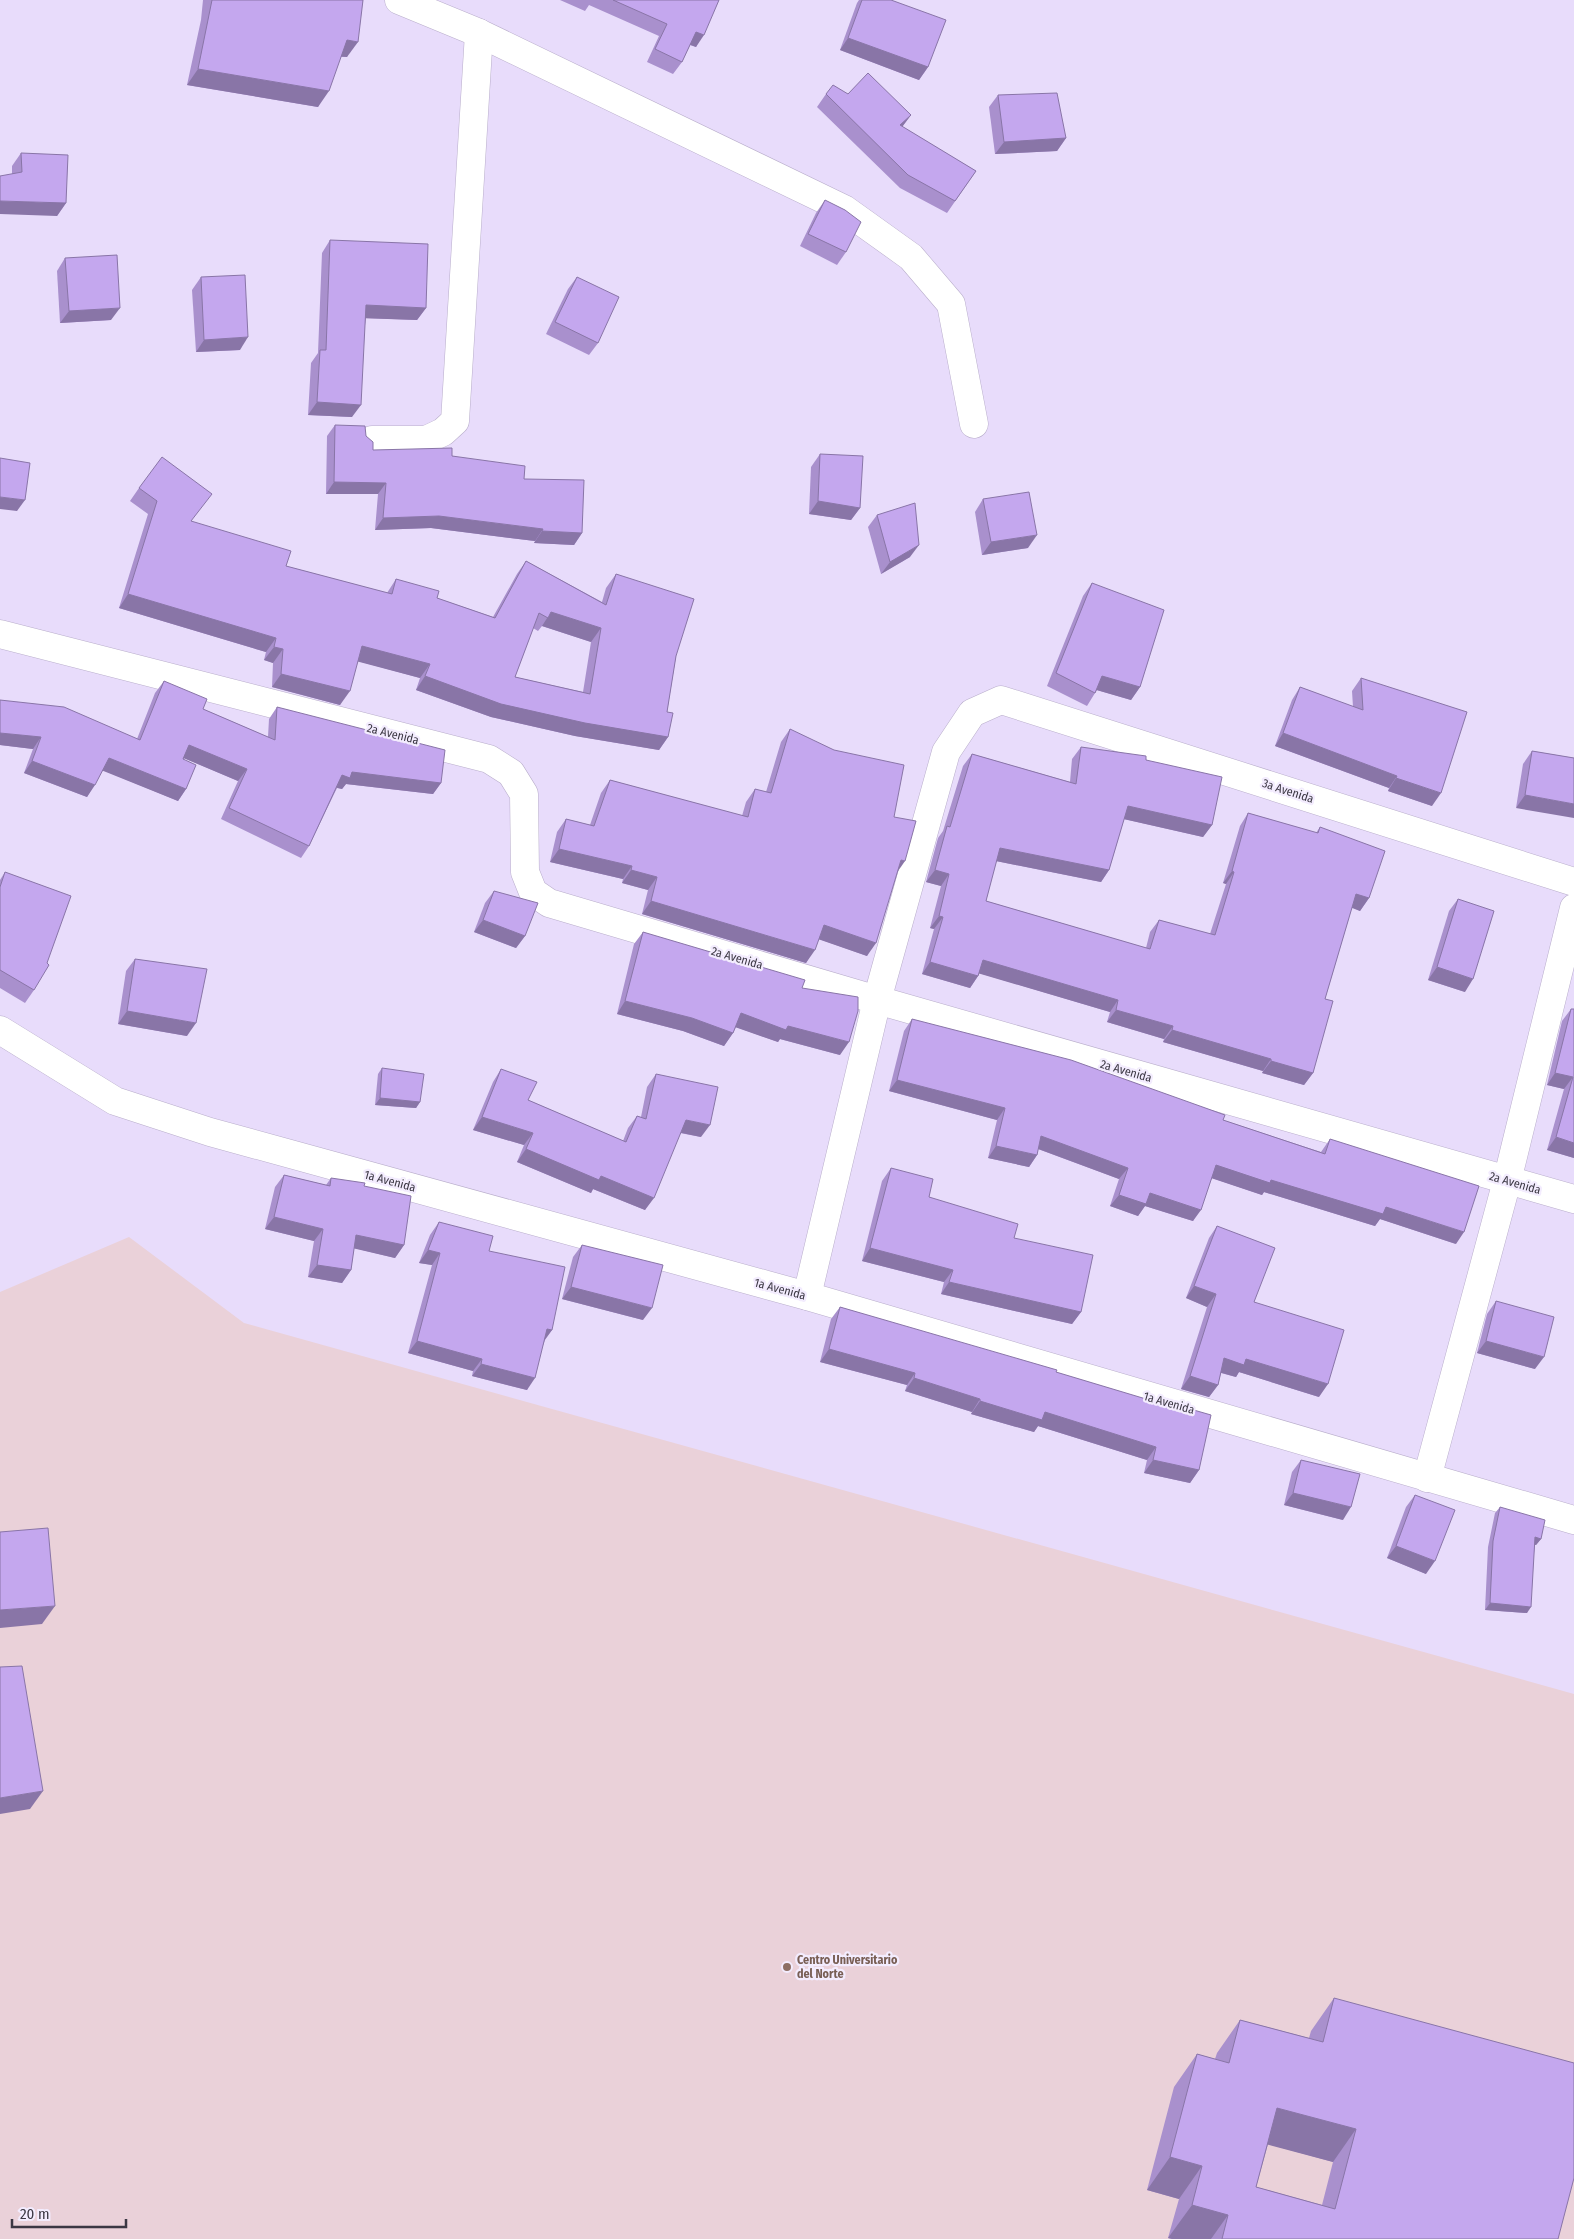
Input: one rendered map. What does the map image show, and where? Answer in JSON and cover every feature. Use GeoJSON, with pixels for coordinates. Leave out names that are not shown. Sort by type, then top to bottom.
{"type":"FeatureCollection","features":[{"type":"Feature","properties":{"kind":"street"},"geometry":{"type":"LineString","coordinates":[[399,0],[479,33],[844,209],[911,257],[951,304],[974,424]]}},
{"type":"Feature","properties":{"kind":"street"},"geometry":{"type":"LineString","coordinates":[[372,440],[426,440],[443,432],[454,421],[479,33]]}},
{"type":"Feature","properties":{"kind":"street","name":"2a Avenida"},"geometry":{"type":"LineString","coordinates":[[0,634],[489,759],[511,773],[524,794],[524,872],[533,892],[549,903],[877,1000],[1574,1199]]}},
{"type":"Feature","properties":{"kind":"street","name":"3a Avenida"},"geometry":{"type":"LineString","coordinates":[[877,1000],[946,752],[972,713],[1001,700],[1574,882]]}},
{"type":"Feature","properties":{"kind":"street"},"geometry":{"type":"LineString","coordinates":[[1427,1478],[1507,1181],[1574,908]]}},
{"type":"Feature","properties":{"kind":"street"},"geometry":{"type":"LineString","coordinates":[[807,1296],[877,1000]]}},
{"type":"Feature","properties":{"kind":"street","name":"1a Avenida"},"geometry":{"type":"LineString","coordinates":[[0,1030],[115,1101],[210,1132],[807,1296],[1574,1520]]}},
{"type":"Feature","properties":{"kind":"shaded area","name":"Centro Universitario del Norte"},"geometry":{"type":"Polygon","coordinates":[[[129,1237],[244,1323],[1574,1694],[1574,2239],[0,2239],[0,1292],[129,1237]]]}},
{"type":"Feature","properties":{"kind":"building"},"geometry":{"type":"Polygon","coordinates":[[[212,0],[363,0],[358,42],[347,40],[329,91],[198,69],[212,0]]]}},
{"type":"Feature","properties":{"kind":"building"},"geometry":{"type":"Polygon","coordinates":[[[613,0],[719,0],[704,35],[696,32],[682,62],[655,49],[667,24],[613,0]]]}},
{"type":"Feature","properties":{"kind":"building"},"geometry":{"type":"Polygon","coordinates":[[[862,0],[891,0],[946,20],[928,67],[848,38],[862,0]]]}},
{"type":"Feature","properties":{"kind":"building"},"geometry":{"type":"Polygon","coordinates":[[[868,73],[911,115],[900,125],[976,171],[955,201],[908,175],[826,94],[833,85],[848,94],[868,73]]]}},
{"type":"Feature","properties":{"kind":"building"},"geometry":{"type":"Polygon","coordinates":[[[1057,93],[1066,138],[1004,142],[998,95],[1057,93]]]}},
{"type":"Feature","properties":{"kind":"building"},"geometry":{"type":"Polygon","coordinates":[[[21,153],[68,155],[66,203],[0,201],[0,176],[22,172],[21,153]]]}},
{"type":"Feature","properties":{"kind":"building"},"geometry":{"type":"Polygon","coordinates":[[[825,200],[845,210],[861,222],[846,252],[808,234],[825,200]]]}},
{"type":"Feature","properties":{"kind":"building"},"geometry":{"type":"Polygon","coordinates":[[[330,240],[428,244],[426,308],[366,305],[361,405],[317,402],[320,350],[326,350],[330,240]]]}},
{"type":"Feature","properties":{"kind":"building"},"geometry":{"type":"Polygon","coordinates":[[[117,255],[120,308],[69,311],[65,258],[117,255]]]}},
{"type":"Feature","properties":{"kind":"building"},"geometry":{"type":"Polygon","coordinates":[[[245,275],[248,337],[204,340],[201,277],[245,275]]]}},
{"type":"Feature","properties":{"kind":"building"},"geometry":{"type":"Polygon","coordinates":[[[577,277],[619,297],[598,343],[555,322],[577,277]]]}},
{"type":"Feature","properties":{"kind":"building"},"geometry":{"type":"Polygon","coordinates":[[[335,425],[365,426],[366,436],[373,442],[373,450],[452,448],[452,456],[525,466],[524,479],[584,480],[582,533],[542,531],[543,529],[439,516],[383,518],[386,483],[334,482],[335,425]]]}},
{"type":"Feature","properties":{"kind":"building"},"geometry":{"type":"Polygon","coordinates":[[[820,454],[863,456],[860,508],[818,501],[820,454]]]}},
{"type":"Feature","properties":{"kind":"building"},"geometry":{"type":"Polygon","coordinates":[[[162,457],[212,494],[191,521],[291,551],[286,566],[392,594],[396,579],[439,591],[437,598],[495,618],[526,561],[606,605],[616,574],[694,599],[676,656],[667,712],[673,713],[668,737],[585,723],[501,704],[425,676],[430,664],[362,646],[350,691],[281,674],[283,649],[274,647],[276,638],[128,594],[157,501],[139,488],[162,457]],[[551,612],[548,618],[539,613],[515,677],[590,694],[601,628],[551,612]]]}},
{"type":"Feature","properties":{"kind":"building"},"geometry":{"type":"Polygon","coordinates":[[[0,458],[30,463],[25,500],[0,497],[0,458]]]}},
{"type":"Feature","properties":{"kind":"building"},"geometry":{"type":"Polygon","coordinates":[[[1029,492],[1037,535],[991,542],[983,499],[1029,492]]]}},
{"type":"Feature","properties":{"kind":"building"},"geometry":{"type":"Polygon","coordinates":[[[915,503],[919,545],[890,562],[877,515],[915,503]]]}},
{"type":"Feature","properties":{"kind":"building"},"geometry":{"type":"Polygon","coordinates":[[[1092,583],[1164,610],[1140,687],[1102,676],[1095,693],[1056,673],[1092,583]]]}},
{"type":"Feature","properties":{"kind":"building"},"geometry":{"type":"Polygon","coordinates":[[[1361,678],[1467,712],[1441,793],[1396,778],[1397,776],[1283,733],[1300,687],[1363,710],[1361,678]]]}},
{"type":"Feature","properties":{"kind":"building"},"geometry":{"type":"Polygon","coordinates":[[[164,681],[207,699],[203,709],[275,740],[277,707],[445,750],[441,783],[352,772],[350,778],[342,775],[309,846],[229,808],[247,769],[189,745],[183,759],[196,765],[186,789],[109,758],[95,785],[32,761],[41,737],[0,733],[0,700],[64,707],[140,740],[164,681]]]}},
{"type":"Feature","properties":{"kind":"building"},"geometry":{"type":"Polygon","coordinates":[[[790,729],[834,750],[904,765],[894,817],[916,821],[905,861],[901,860],[876,943],[824,925],[815,950],[651,901],[657,877],[631,870],[632,866],[559,849],[566,819],[594,826],[610,780],[748,817],[755,789],[771,793],[790,729]]]}},
{"type":"Feature","properties":{"kind":"building"},"geometry":{"type":"Polygon","coordinates":[[[1081,747],[1146,756],[1146,760],[1222,777],[1212,825],[1128,806],[1109,870],[1000,848],[986,901],[1150,949],[1159,920],[1215,935],[1234,872],[1232,871],[1248,813],[1318,833],[1320,827],[1385,851],[1369,898],[1356,894],[1325,999],[1333,1001],[1313,1073],[1172,1030],[1173,1026],[1116,1010],[1118,1000],[983,960],[978,976],[930,962],[943,917],[939,916],[949,874],[935,870],[947,826],[950,827],[972,754],[1076,784],[1081,747]]]}},
{"type":"Feature","properties":{"kind":"building"},"geometry":{"type":"Polygon","coordinates":[[[1532,751],[1574,758],[1574,804],[1525,795],[1532,751]]]}},
{"type":"Feature","properties":{"kind":"building"},"geometry":{"type":"Polygon","coordinates":[[[5,872],[71,896],[47,963],[49,965],[34,990],[0,970],[0,887],[5,872]]]}},
{"type":"Feature","properties":{"kind":"building"},"geometry":{"type":"Polygon","coordinates":[[[494,891],[538,903],[525,936],[483,920],[494,891]]]}},
{"type":"Feature","properties":{"kind":"building"},"geometry":{"type":"Polygon","coordinates":[[[1458,899],[1494,911],[1473,979],[1437,967],[1458,899]]]}},
{"type":"Feature","properties":{"kind":"building"},"geometry":{"type":"Polygon","coordinates":[[[643,932],[805,980],[802,988],[858,997],[858,1011],[849,1042],[788,1026],[786,1030],[741,1013],[733,1033],[692,1018],[625,1001],[643,932]]]}},
{"type":"Feature","properties":{"kind":"building"},"geometry":{"type":"Polygon","coordinates":[[[135,959],[207,969],[196,1023],[127,1011],[135,959]]]}},
{"type":"Feature","properties":{"kind":"building"},"geometry":{"type":"Polygon","coordinates":[[[1571,1009],[1574,1009],[1574,1143],[1556,1137],[1573,1077],[1555,1073],[1571,1009]]]}},
{"type":"Feature","properties":{"kind":"building"},"geometry":{"type":"Polygon","coordinates":[[[912,1019],[1071,1060],[1225,1115],[1223,1120],[1325,1154],[1330,1139],[1479,1186],[1464,1232],[1386,1207],[1383,1214],[1271,1180],[1270,1183],[1216,1165],[1201,1210],[1150,1193],[1146,1204],[1119,1195],[1128,1168],[1041,1136],[1037,1155],[996,1146],[1005,1108],[897,1080],[912,1019]]]}},
{"type":"Feature","properties":{"kind":"building"},"geometry":{"type":"Polygon","coordinates":[[[382,1068],[424,1074],[420,1102],[380,1098],[382,1068]]]}},
{"type":"Feature","properties":{"kind":"building"},"geometry":{"type":"Polygon","coordinates":[[[501,1069],[537,1082],[528,1100],[626,1142],[637,1116],[646,1119],[656,1074],[718,1087],[710,1125],[686,1120],[654,1198],[601,1176],[599,1180],[526,1149],[533,1133],[482,1117],[501,1069]]]}},
{"type":"Feature","properties":{"kind":"building"},"geometry":{"type":"Polygon","coordinates":[[[891,1168],[933,1179],[929,1197],[1018,1224],[1014,1238],[1093,1255],[1081,1312],[949,1282],[953,1270],[870,1248],[891,1168]]]}},
{"type":"Feature","properties":{"kind":"building"},"geometry":{"type":"Polygon","coordinates":[[[284,1175],[330,1186],[331,1178],[365,1183],[364,1186],[411,1196],[404,1245],[356,1235],[351,1270],[317,1265],[323,1229],[274,1217],[284,1175]]]}},
{"type":"Feature","properties":{"kind":"building"},"geometry":{"type":"Polygon","coordinates":[[[439,1222],[493,1236],[489,1251],[565,1267],[552,1330],[547,1329],[535,1378],[481,1364],[482,1359],[417,1341],[440,1253],[428,1250],[439,1222]]]}},
{"type":"Feature","properties":{"kind":"building"},"geometry":{"type":"Polygon","coordinates":[[[1217,1226],[1275,1248],[1254,1302],[1344,1330],[1328,1384],[1246,1359],[1244,1365],[1224,1358],[1218,1385],[1190,1376],[1216,1294],[1194,1286],[1217,1226]]]}},
{"type":"Feature","properties":{"kind":"building"},"geometry":{"type":"Polygon","coordinates":[[[582,1245],[663,1265],[652,1308],[571,1287],[582,1245]]]}},
{"type":"Feature","properties":{"kind":"building"},"geometry":{"type":"Polygon","coordinates":[[[1496,1301],[1554,1317],[1544,1357],[1486,1341],[1496,1301]]]}},
{"type":"Feature","properties":{"kind":"building"},"geometry":{"type":"Polygon","coordinates":[[[840,1307],[1057,1370],[1056,1372],[1166,1405],[1166,1402],[1211,1415],[1199,1470],[1153,1460],[1156,1447],[1045,1412],[1042,1420],[914,1378],[915,1373],[829,1349],[840,1307]]]}},
{"type":"Feature","properties":{"kind":"building"},"geometry":{"type":"Polygon","coordinates":[[[1301,1460],[1360,1474],[1351,1507],[1293,1493],[1301,1460]]]}},
{"type":"Feature","properties":{"kind":"building"},"geometry":{"type":"Polygon","coordinates":[[[1415,1495],[1455,1510],[1435,1561],[1396,1546],[1415,1495]]]}},
{"type":"Feature","properties":{"kind":"building"},"geometry":{"type":"Polygon","coordinates":[[[1500,1507],[1545,1520],[1541,1539],[1535,1537],[1531,1607],[1490,1603],[1493,1541],[1500,1507]]]}},
{"type":"Feature","properties":{"kind":"building"},"geometry":{"type":"Polygon","coordinates":[[[48,1528],[55,1606],[0,1610],[0,1532],[48,1528]]]}},
{"type":"Feature","properties":{"kind":"building"},"geometry":{"type":"Polygon","coordinates":[[[22,1666],[43,1791],[0,1798],[0,1667],[22,1666]]]}},
{"type":"Feature","properties":{"kind":"building"},"geometry":{"type":"Polygon","coordinates":[[[1334,1998],[1574,2063],[1574,2178],[1558,2239],[1222,2239],[1228,2215],[1192,2205],[1202,2166],[1170,2157],[1197,2054],[1229,2063],[1240,2020],[1323,2042],[1334,1998]],[[1277,2108],[1256,2187],[1335,2209],[1356,2129],[1277,2108]]]}},
{"type":"Feature","properties":{"kind":"place","name":"Centro Universitario del Norte"},"geometry":{"type":"Point","coordinates":[787,1967]}}]}
